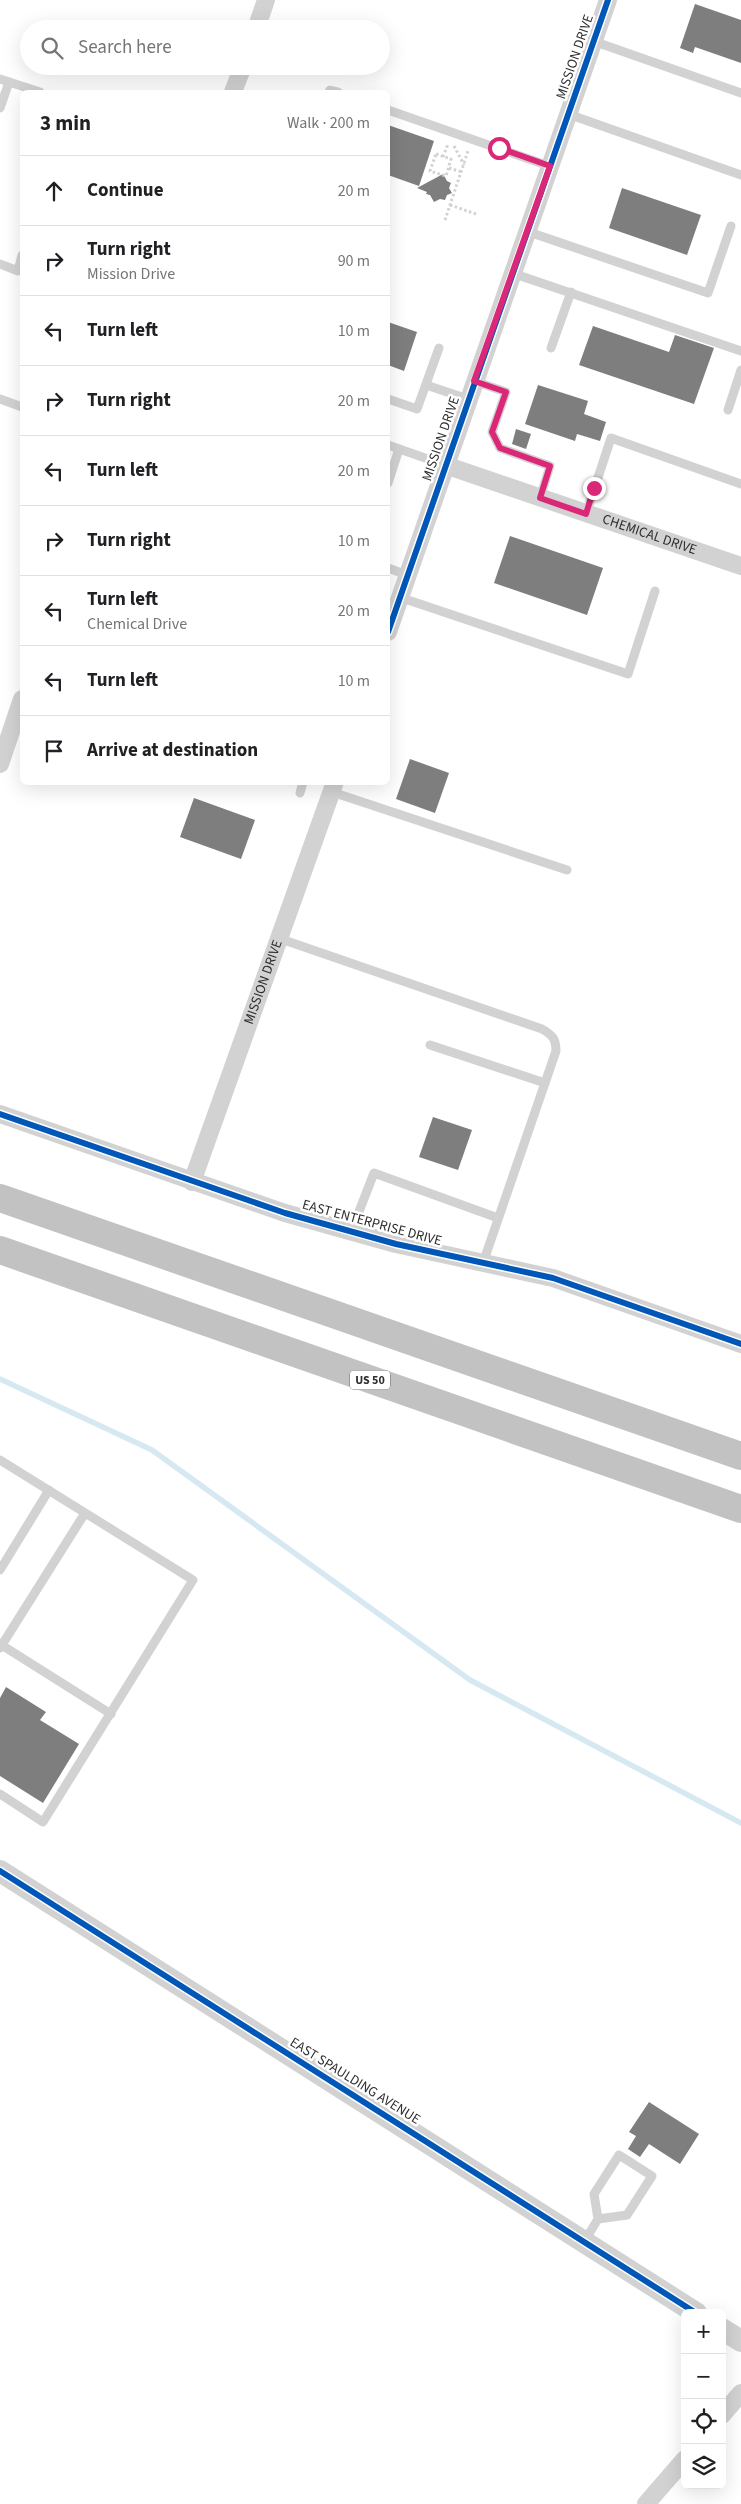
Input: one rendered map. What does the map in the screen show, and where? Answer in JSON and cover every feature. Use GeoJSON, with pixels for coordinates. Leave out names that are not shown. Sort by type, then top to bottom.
{"type":"FeatureCollection","features":[{"type":"Feature","properties":{"kind":"highway"},"geometry":{"type":"LineString","coordinates":[[0,1198],[741,1456]]}},
{"type":"Feature","properties":{"kind":"highway","name":"US 50"},"geometry":{"type":"LineString","coordinates":[[0,1250],[741,1509]]}},
{"type":"Feature","properties":{"kind":"street"},"geometry":{"type":"LineString","coordinates":[[259,20],[266,0]]}},
{"type":"Feature","properties":{"kind":"street","name":"MISSION DRIVE"},"geometry":{"type":"LineString","coordinates":[[390,626],[608,0]]}},
{"type":"Feature","properties":{"kind":"street"},"geometry":{"type":"LineString","coordinates":[[235,90],[240,75]]}},
{"type":"Feature","properties":{"kind":"street","name":"CHEMICAL DRIVE"},"geometry":{"type":"LineString","coordinates":[[445,465],[741,566]]}},
{"type":"Feature","properties":{"kind":"street"},"geometry":{"type":"LineString","coordinates":[[0,764],[20,705]]}},
{"type":"Feature","properties":{"kind":"street","name":"MISSION DRIVE"},"geometry":{"type":"LineString","coordinates":[[192,1182],[334,787]]}},
{"type":"Feature","properties":{"kind":"street","name":"EAST ENTERPRISE DRIVE"},"geometry":{"type":"LineString","coordinates":[[0,1114],[192,1182],[351,1232],[552,1278],[741,1344]]}},
{"type":"Feature","properties":{"kind":"street","name":"EAST SPAULDING AVENUE"},"geometry":{"type":"LineString","coordinates":[[0,1871],[690,2309]]}},
{"type":"Feature","properties":{"kind":"street"},"geometry":{"type":"LineString","coordinates":[[726,2332],[741,2341]]}},
{"type":"Feature","properties":{"kind":"street"},"geometry":{"type":"LineString","coordinates":[[726,2410],[741,2393]]}},
{"type":"Feature","properties":{"kind":"street"},"geometry":{"type":"LineString","coordinates":[[646,2504],[681,2464]]}},
{"type":"Feature","properties":{"kind":"lane"},"geometry":{"type":"LineString","coordinates":[[593,42],[741,93]]}},
{"type":"Feature","properties":{"kind":"lane"},"geometry":{"type":"LineString","coordinates":[[0,108],[4,80],[34,90]]}},
{"type":"Feature","properties":{"kind":"lane"},"geometry":{"type":"LineString","coordinates":[[390,111],[550,166]]}},
{"type":"Feature","properties":{"kind":"lane"},"geometry":{"type":"LineString","coordinates":[[568,114],[741,175]]}},
{"type":"Feature","properties":{"kind":"lane"},"geometry":{"type":"LineString","coordinates":[[526,231],[708,293],[730,226]]}},
{"type":"Feature","properties":{"kind":"lane"},"geometry":{"type":"LineString","coordinates":[[0,264],[18,271],[20,264]]}},
{"type":"Feature","properties":{"kind":"lane"},"geometry":{"type":"LineString","coordinates":[[512,273],[741,351]]}},
{"type":"Feature","properties":{"kind":"lane"},"geometry":{"type":"LineString","coordinates":[[551,348],[571,292]]}},
{"type":"Feature","properties":{"kind":"lane"},"geometry":{"type":"LineString","coordinates":[[390,400],[417,409],[439,348]]}},
{"type":"Feature","properties":{"kind":"lane"},"geometry":{"type":"LineString","coordinates":[[728,410],[741,370]]}},
{"type":"Feature","properties":{"kind":"lane"},"geometry":{"type":"LineString","coordinates":[[474,381],[506,392],[492,432],[500,448],[550,466],[540,498]]}},
{"type":"Feature","properties":{"kind":"lane"},"geometry":{"type":"LineString","coordinates":[[426,384],[468,399]]}},
{"type":"Feature","properties":{"kind":"lane"},"geometry":{"type":"LineString","coordinates":[[0,399],[20,406]]}},
{"type":"Feature","properties":{"kind":"lane"},"geometry":{"type":"LineString","coordinates":[[586,514],[611,438],[741,484]]}},
{"type":"Feature","properties":{"kind":"lane"},"geometry":{"type":"LineString","coordinates":[[390,446],[445,465]]}},
{"type":"Feature","properties":{"kind":"lane"},"geometry":{"type":"LineString","coordinates":[[390,477],[400,449]]}},
{"type":"Feature","properties":{"kind":"lane"},"geometry":{"type":"LineString","coordinates":[[390,569],[407,575]]}},
{"type":"Feature","properties":{"kind":"lane"},"geometry":{"type":"LineString","coordinates":[[400,597],[628,674],[655,591]]}},
{"type":"Feature","properties":{"kind":"lane"},"geometry":{"type":"LineString","coordinates":[[300,793],[302,785]]}},
{"type":"Feature","properties":{"kind":"lane"},"geometry":{"type":"LineString","coordinates":[[334,787],[567,870]]}},
{"type":"Feature","properties":{"kind":"lane"},"geometry":{"type":"LineString","coordinates":[[281,938],[542,1029],[552,1035],[556,1042],[556,1051],[483,1263]]}},
{"type":"Feature","properties":{"kind":"lane"},"geometry":{"type":"LineString","coordinates":[[430,1045],[545,1083]]}},
{"type":"Feature","properties":{"kind":"lane"},"geometry":{"type":"LineString","coordinates":[[351,1232],[374,1172],[498,1218]]}},
{"type":"Feature","properties":{"kind":"lane"},"geometry":{"type":"LineString","coordinates":[[0,1460],[194,1580],[43,1822],[0,1794]]}},
{"type":"Feature","properties":{"kind":"lane"},"geometry":{"type":"LineString","coordinates":[[0,1570],[49,1490]]}},
{"type":"Feature","properties":{"kind":"lane"},"geometry":{"type":"LineString","coordinates":[[85,1513],[1,1646],[110,1714]]}},
{"type":"Feature","properties":{"kind":"lane"},"geometry":{"type":"LineString","coordinates":[[584,2242],[598,2219],[594,2194],[619,2154],[652,2176],[627,2215],[598,2219]]}},
{"type":"Feature","properties":{"kind":"path"},"geometry":{"type":"LineString","coordinates":[[439,141],[469,151],[445,220]]}},
{"type":"Feature","properties":{"kind":"path"},"geometry":{"type":"LineString","coordinates":[[443,156],[448,144]]}},
{"type":"Feature","properties":{"kind":"path"},"geometry":{"type":"LineString","coordinates":[[454,146],[464,166]]}},
{"type":"Feature","properties":{"kind":"path"},"geometry":{"type":"LineString","coordinates":[[436,154],[451,160],[449,168],[446,176],[430,171],[436,154]]}},
{"type":"Feature","properties":{"kind":"path"},"geometry":{"type":"LineString","coordinates":[[449,168],[462,172]]}},
{"type":"Feature","properties":{"kind":"path"},"geometry":{"type":"LineString","coordinates":[[450,205],[476,214]]}},
{"type":"Feature","properties":{"kind":"building"},"geometry":{"type":"Polygon","coordinates":[[[695,4],[741,20],[741,63],[695,47],[693,53],[680,48],[695,4]]]}},
{"type":"Feature","properties":{"kind":"building"},"geometry":{"type":"Polygon","coordinates":[[[390,126],[434,141],[419,186],[390,176],[390,126]]]}},
{"type":"Feature","properties":{"kind":"building"},"geometry":{"type":"Polygon","coordinates":[[[443,174],[447,181],[451,183],[449,188],[452,193],[447,195],[445,200],[440,199],[434,202],[430,195],[426,194],[427,192],[417,188],[443,174]]]}},
{"type":"Feature","properties":{"kind":"building"},"geometry":{"type":"Polygon","coordinates":[[[622,188],[701,215],[687,255],[609,228],[622,188]]]}},
{"type":"Feature","properties":{"kind":"building"},"geometry":{"type":"Polygon","coordinates":[[[390,323],[417,332],[404,371],[390,366],[390,323]]]}},
{"type":"Feature","properties":{"kind":"building"},"geometry":{"type":"Polygon","coordinates":[[[593,326],[669,352],[675,335],[714,348],[694,404],[579,365],[593,326]]]}},
{"type":"Feature","properties":{"kind":"building"},"geometry":{"type":"Polygon","coordinates":[[[538,385],[588,401],[584,414],[606,422],[600,441],[577,434],[575,441],[525,424],[538,385]]]}},
{"type":"Feature","properties":{"kind":"building"},"geometry":{"type":"Polygon","coordinates":[[[516,429],[531,434],[526,449],[512,444],[516,429]]]}},
{"type":"Feature","properties":{"kind":"building"},"geometry":{"type":"Polygon","coordinates":[[[510,536],[603,568],[587,615],[494,583],[510,536]]]}},
{"type":"Feature","properties":{"kind":"building"},"geometry":{"type":"Polygon","coordinates":[[[410,759],[449,773],[435,813],[396,799],[410,759]]]}},
{"type":"Feature","properties":{"kind":"building"},"geometry":{"type":"Polygon","coordinates":[[[194,798],[255,820],[241,859],[180,837],[194,798]]]}},
{"type":"Feature","properties":{"kind":"building"},"geometry":{"type":"Polygon","coordinates":[[[433,1117],[472,1130],[458,1170],[419,1157],[433,1117]]]}},
{"type":"Feature","properties":{"kind":"building"},"geometry":{"type":"Polygon","coordinates":[[[6,1687],[46,1712],[40,1720],[79,1744],[43,1803],[0,1776],[0,1698],[6,1687]]]}},
{"type":"Feature","properties":{"kind":"building"},"geometry":{"type":"Polygon","coordinates":[[[649,2102],[699,2134],[680,2164],[649,2144],[640,2157],[628,2149],[636,2136],[629,2132],[649,2102]]]}},
{"type":"Feature","properties":{"kind":"waterway"},"geometry":{"type":"LineString","coordinates":[[0,1379],[152,1450],[470,1680],[741,1823]]}},
{"type":"Feature","properties":{"kind":"cycle path"},"geometry":{"type":"LineString","coordinates":[[390,626],[608,0]]}},
{"type":"Feature","properties":{"kind":"cycle path"},"geometry":{"type":"LineString","coordinates":[[0,1114],[285,1213],[396,1244],[553,1278],[741,1344]]}},
{"type":"Feature","properties":{"kind":"cycle path"},"geometry":{"type":"LineString","coordinates":[[0,1871],[690,2309]]}},
{"type":"Feature","properties":{"kind":"route"},"geometry":{"type":"LineString","coordinates":[[499,148],[550,166],[474,381],[506,392],[492,432],[500,448],[550,466],[540,498],[586,514],[594,488]]}}]}
